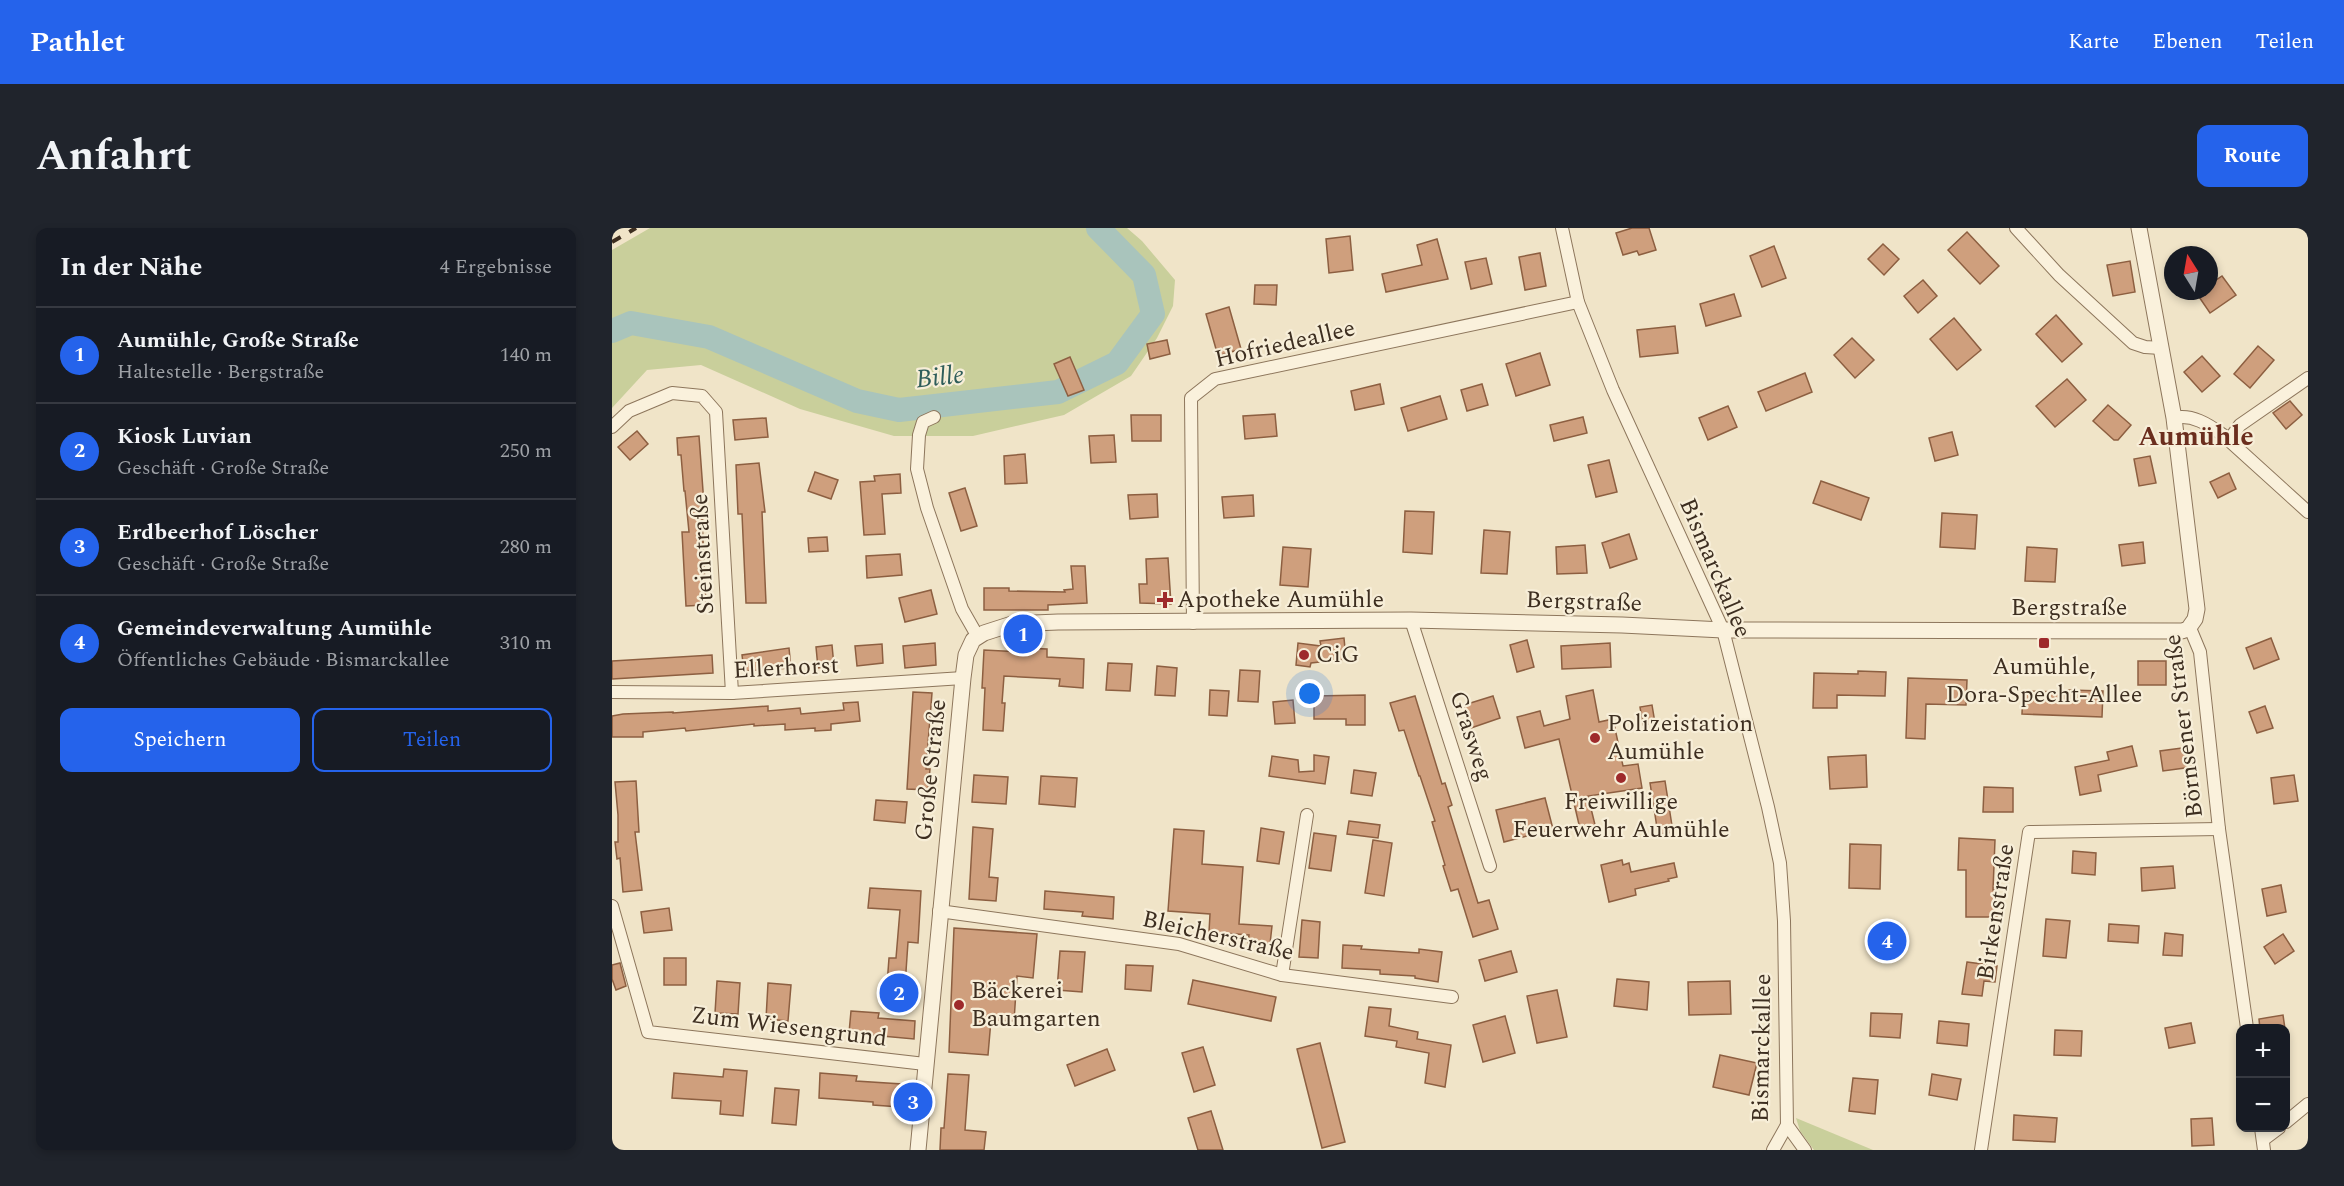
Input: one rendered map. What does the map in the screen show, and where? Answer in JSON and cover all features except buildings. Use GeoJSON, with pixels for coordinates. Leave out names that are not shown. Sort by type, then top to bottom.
{"type":"FeatureCollection","features":[{"type":"Feature","properties":{"kind":"street","name":"Bismarckallee"},"geometry":{"type":"LineString","coordinates":[[1562,228],[1578,302],[1613,390],[1723,630],[1768,807],[1780,863],[1784,921],[1787,1125],[1773,1150]]}},
{"type":"Feature","properties":{"kind":"street"},"geometry":{"type":"LineString","coordinates":[[2016,228],[2059,275],[2133,343],[2145,347],[2161,348]]}},
{"type":"Feature","properties":{"kind":"street","name":"Börnsener Straße"},"geometry":{"type":"LineString","coordinates":[[2139,228],[2174,418],[2197,609],[2190,628],[2200,652],[2219,830],[2246,1024]]}},
{"type":"Feature","properties":{"kind":"street","name":"Hofriedeallee"},"geometry":{"type":"LineString","coordinates":[[1193,622],[1191,398],[1215,379],[1578,302]]}},
{"type":"Feature","properties":{"kind":"street"},"geometry":{"type":"LineString","coordinates":[[2229,440],[2240,425],[2308,378]]}},
{"type":"Feature","properties":{"kind":"street","name":"Steinstraße"},"geometry":{"type":"LineString","coordinates":[[612,427],[629,411],[672,393],[702,396],[716,412],[732,693]]}},
{"type":"Feature","properties":{"kind":"street"},"geometry":{"type":"LineString","coordinates":[[2174,418],[2183,416],[2211,426],[2308,512]]}},
{"type":"Feature","properties":{"kind":"street"},"geometry":{"type":"LineString","coordinates":[[934,417],[923,422],[919,435],[917,469],[927,508],[962,609],[978,637]]}},
{"type":"Feature","properties":{"kind":"street","name":"Bergstraße"},"geometry":{"type":"LineString","coordinates":[[978,637],[998,627],[1012,624],[1058,622],[1412,620],[1723,630],[2182,631],[2190,628]]}},
{"type":"Feature","properties":{"kind":"street","name":"Grasweg"},"geometry":{"type":"LineString","coordinates":[[1412,620],[1490,866]]}},
{"type":"Feature","properties":{"kind":"street","name":"Große Straße"},"geometry":{"type":"LineString","coordinates":[[918,1150],[963,678],[966,655],[973,640],[978,637]]}},
{"type":"Feature","properties":{"kind":"street","name":"Ellerhorst"},"geometry":{"type":"LineString","coordinates":[[612,692],[732,693],[963,678]]}},
{"type":"Feature","properties":{"kind":"street"},"geometry":{"type":"LineString","coordinates":[[1282,975],[1307,815]]}},
{"type":"Feature","properties":{"kind":"street","name":"Birkenstraße"},"geometry":{"type":"LineString","coordinates":[[1981,1150],[2029,832],[2219,830]]}},
{"type":"Feature","properties":{"kind":"street","name":"Zum Wiesengrund"},"geometry":{"type":"LineString","coordinates":[[612,906],[648,1032],[925,1064]]}},
{"type":"Feature","properties":{"kind":"street","name":"Bleicherstraße"},"geometry":{"type":"LineString","coordinates":[[939,911],[1179,944],[1282,975],[1452,998]]}},
{"type":"Feature","properties":{"kind":"street"},"geometry":{"type":"LineString","coordinates":[[2290,1119],[2308,1104]]}},
{"type":"Feature","properties":{"kind":"street"},"geometry":{"type":"LineString","coordinates":[[1787,1125],[1805,1150]]}},
{"type":"Feature","properties":{"kind":"green space"},"geometry":{"type":"Polygon","coordinates":[[[650,228],[1127,228],[1142,241],[1175,280],[1173,306],[1157,338],[1131,376],[1064,415],[973,436],[894,436],[800,409],[701,365],[647,370],[612,408],[612,250],[650,228]]]}},
{"type":"Feature","properties":{"kind":"green space"},"geometry":{"type":"Polygon","coordinates":[[[1796,1118],[1873,1150],[1814,1150],[1800,1131],[1796,1118]]]}},
{"type":"Feature","properties":{"kind":"waterway","name":"Bille"},"geometry":{"type":"LineString","coordinates":[[612,331],[631,323],[709,337],[857,401],[899,410],[1058,392],[1117,363],[1153,314],[1144,275],[1098,228]]}},
{"type":"Feature","properties":{"kind":"railway"},"geometry":{"type":"LineString","coordinates":[[612,242],[636,228]]}},
{"type":"Feature","properties":{"kind":"place","name":"Apotheke Aumühle"},"geometry":{"type":"Point","coordinates":[1165,600]}},
{"type":"Feature","properties":{"kind":"place","name":"Aumühle, Große Straße"},"geometry":{"type":"Point","coordinates":[1023,634]}},
{"type":"Feature","properties":{"kind":"place","name":"Aumühle, Dora-Specht-Allee"},"geometry":{"type":"Point","coordinates":[2044,643]}},
{"type":"Feature","properties":{"kind":"place","name":"CiG"},"geometry":{"type":"Point","coordinates":[1304,655]}},
{"type":"Feature","properties":{"kind":"place","name":"Polizeistation Aumühle"},"geometry":{"type":"Point","coordinates":[1595,738]}},
{"type":"Feature","properties":{"kind":"place","name":"Freiwillige Feuerwehr Aumühle"},"geometry":{"type":"Point","coordinates":[1621,778]}},
{"type":"Feature","properties":{"kind":"place","name":"Gemeindeverwaltung Aumühle"},"geometry":{"type":"Point","coordinates":[1887,941]}},
{"type":"Feature","properties":{"kind":"place","name":"Kiosk Luvian"},"geometry":{"type":"Point","coordinates":[899,993]}},
{"type":"Feature","properties":{"kind":"place","name":"Bäckerei Baumgarten"},"geometry":{"type":"Point","coordinates":[959,1005]}},
{"type":"Feature","properties":{"kind":"place","name":"Erdbeerhof Löscher"},"geometry":{"type":"Point","coordinates":[913,1102]}},
{"type":"Feature","properties":{"kind":"district","name":"Aumühle"},"geometry":{"type":"Point","coordinates":[2196,437]}}]}
